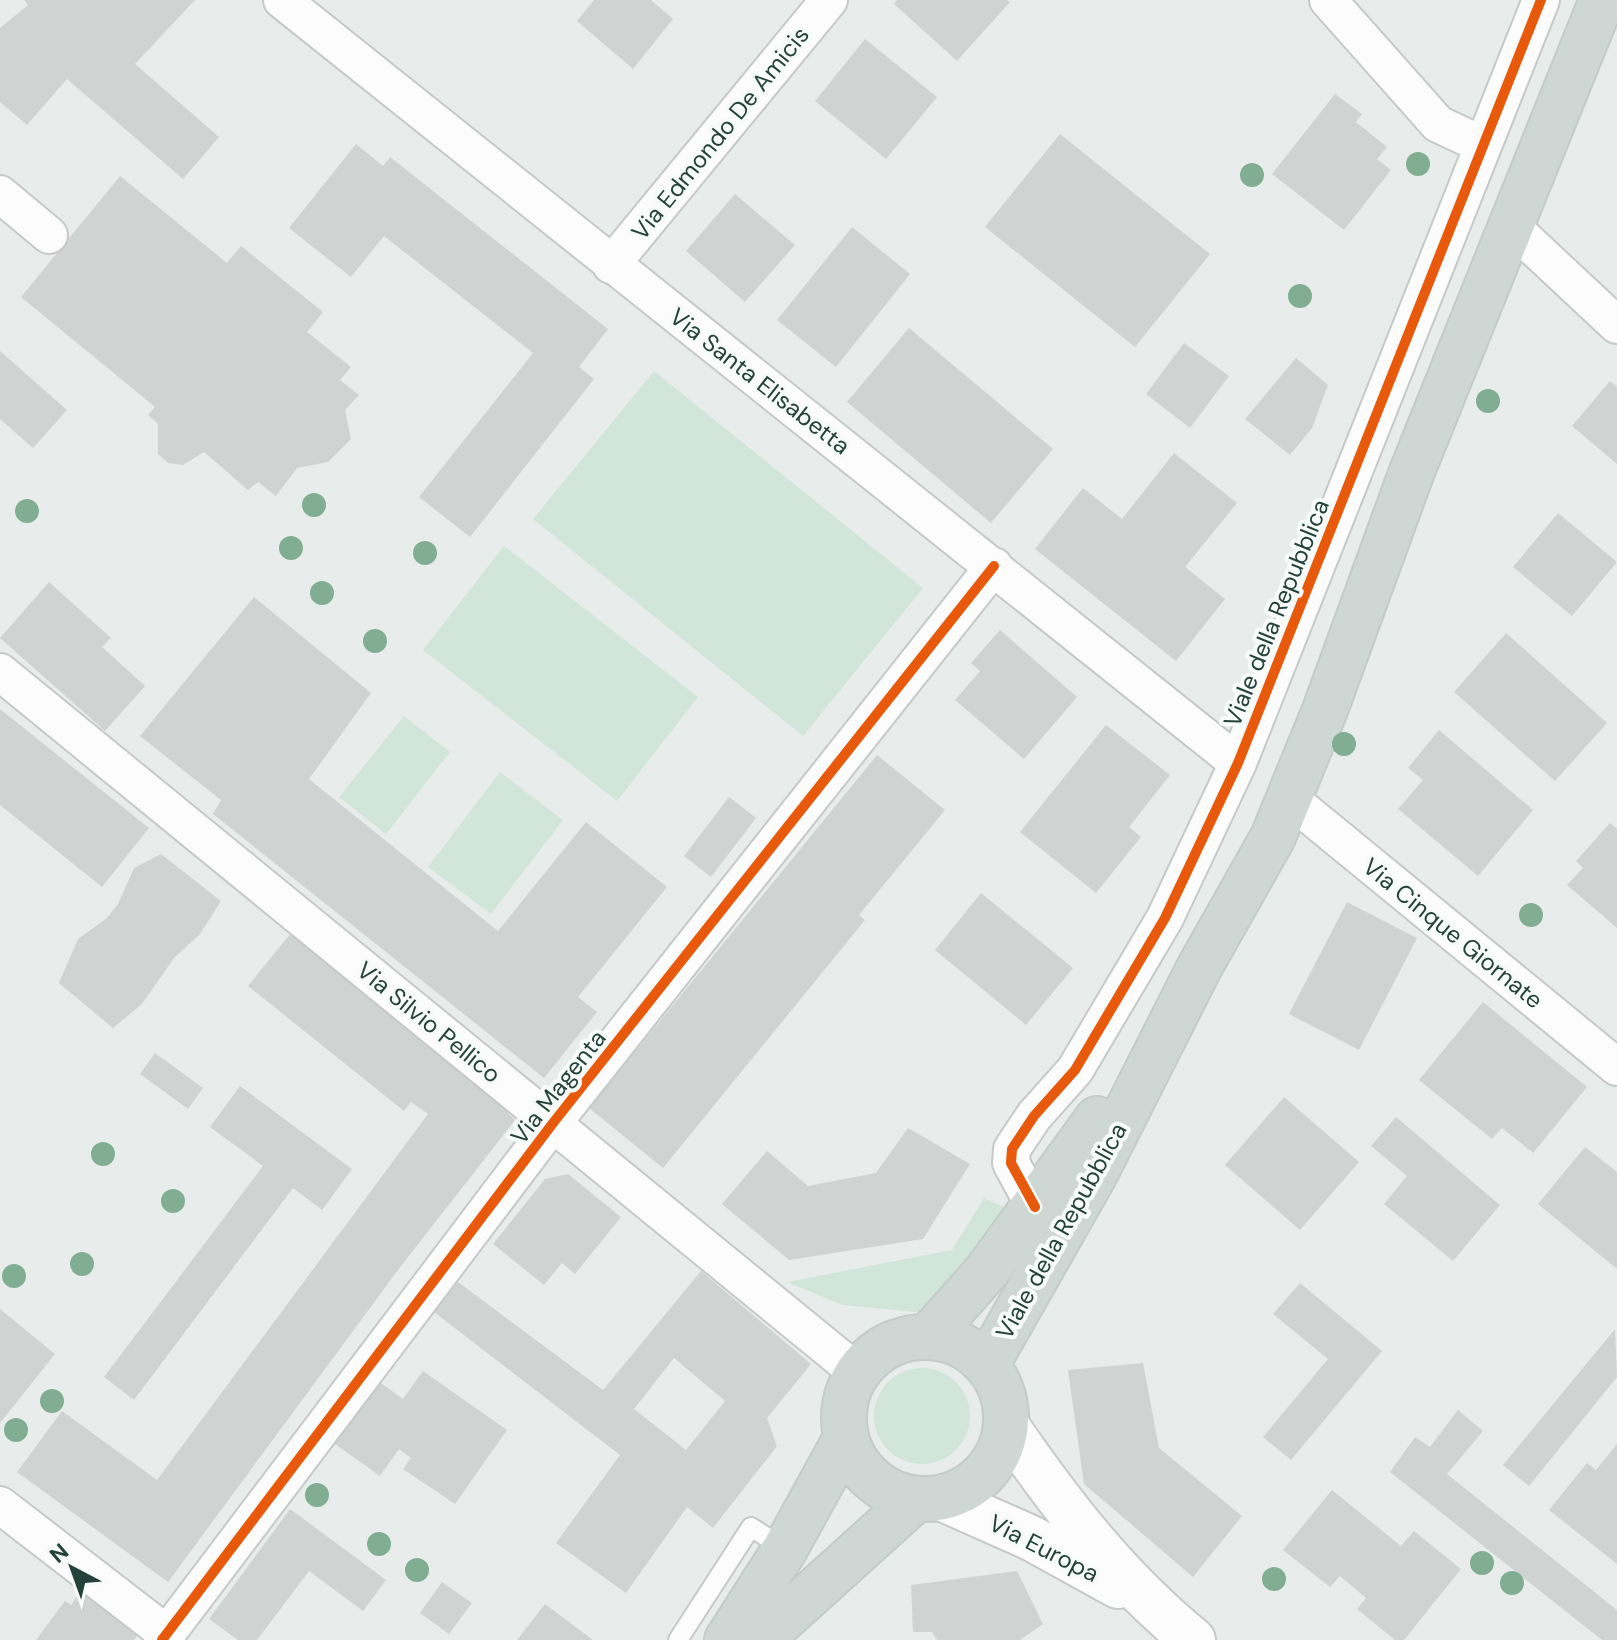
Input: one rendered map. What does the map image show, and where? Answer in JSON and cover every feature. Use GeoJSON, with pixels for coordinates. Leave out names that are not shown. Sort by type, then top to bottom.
{"type":"FeatureCollection","features":[{"type":"Feature","properties":{"kind":"main road","name":"Viale della Repubblica"},"geometry":{"type":"LineString","coordinates":[[929,1336],[986,1272],[1035,1207],[1199,968],[1240,900],[1290,799],[1411,474],[1513,228],[1602,0]]}},
{"type":"Feature","properties":{"kind":"main road","name":"Viale della Repubblica"},"geometry":{"type":"LineString","coordinates":[[987,1364],[1095,1174],[1199,968]]}},
{"type":"Feature","properties":{"kind":"main road"},"geometry":{"type":"LineString","coordinates":[[929,1336],[950,1340],[987,1364],[1003,1393],[1006,1425],[1000,1450],[986,1472],[965,1489],[928,1499],[892,1493],[871,1480],[855,1461],[846,1438],[843,1415],[847,1392],[857,1372],[877,1352],[901,1340],[929,1336]]}},
{"type":"Feature","properties":{"kind":"main road"},"geometry":{"type":"LineString","coordinates":[[727,1640],[785,1549],[846,1438]]}},
{"type":"Feature","properties":{"kind":"main road"},"geometry":{"type":"LineString","coordinates":[[760,1640],[928,1499]]}},
{"type":"Feature","properties":{"kind":"street","name":"Via Santa Elisabetta"},"geometry":{"type":"LineString","coordinates":[[282,0],[1238,763]]}},
{"type":"Feature","properties":{"kind":"street","name":"Via Edmondo De Amicis"},"geometry":{"type":"LineString","coordinates":[[611,265],[829,0]]}},
{"type":"Feature","properties":{"kind":"street"},"geometry":{"type":"LineString","coordinates":[[1328,0],[1438,124],[1483,145]]}},
{"type":"Feature","properties":{"kind":"street","name":"Viale della Repubblica"},"geometry":{"type":"LineString","coordinates":[[1035,1207],[1011,1163],[1012,1149],[1034,1116],[1075,1070],[1165,918],[1238,763],[1541,0]]}},
{"type":"Feature","properties":{"kind":"street"},"geometry":{"type":"LineString","coordinates":[[0,194],[49,235]]}},
{"type":"Feature","properties":{"kind":"street"},"geometry":{"type":"LineString","coordinates":[[1513,228],[1617,325]]}},
{"type":"Feature","properties":{"kind":"street","name":"Via Magenta"},"geometry":{"type":"LineString","coordinates":[[165,1637],[553,1123],[994,566]]}},
{"type":"Feature","properties":{"kind":"street","name":"Via Silvio Pellico"},"geometry":{"type":"LineString","coordinates":[[0,672],[857,1372]]}},
{"type":"Feature","properties":{"kind":"street","name":"Via Cinque Giornate"},"geometry":{"type":"LineString","coordinates":[[1290,799],[1617,1067]]}},
{"type":"Feature","properties":{"kind":"street","name":"Via Europa"},"geometry":{"type":"LineString","coordinates":[[1006,1425],[1057,1499],[1144,1600],[1193,1640]]}},
{"type":"Feature","properties":{"kind":"street","name":"Via Europa"},"geometry":{"type":"LineString","coordinates":[[928,1499],[1031,1538],[1144,1600]]}},
{"type":"Feature","properties":{"kind":"street"},"geometry":{"type":"LineString","coordinates":[[0,1505],[165,1637]]}},
{"type":"Feature","properties":{"kind":"lane"},"geometry":{"type":"LineString","coordinates":[[678,1640],[751,1527],[785,1549]]}},
{"type":"Feature","properties":{"kind":"green space"},"geometry":{"type":"Polygon","coordinates":[[[654,371],[923,588],[803,736],[533,519],[654,371]]]}},
{"type":"Feature","properties":{"kind":"green space"},"geometry":{"type":"Polygon","coordinates":[[[504,546],[698,697],[617,801],[423,650],[504,546]]]}},
{"type":"Feature","properties":{"kind":"green space"},"geometry":{"type":"Polygon","coordinates":[[[404,716],[450,752],[386,834],[339,797],[404,716]]]}},
{"type":"Feature","properties":{"kind":"green space"},"geometry":{"type":"Polygon","coordinates":[[[500,772],[563,820],[491,914],[428,867],[500,772]]]}},
{"type":"Feature","properties":{"kind":"green space"},"geometry":{"type":"Polygon","coordinates":[[[984,1198],[1008,1209],[926,1313],[842,1305],[787,1282],[952,1250],[984,1198]]]}},
{"type":"Feature","properties":{"kind":"green space"},"geometry":{"type":"Polygon","coordinates":[[[913,1368],[931,1368],[949,1376],[962,1389],[970,1407],[967,1435],[949,1456],[931,1464],[913,1464],[895,1456],[882,1443],[874,1425],[874,1407],[882,1389],[895,1376],[913,1368]]]}},
{"type":"Feature","properties":{"kind":"building"},"geometry":{"type":"Polygon","coordinates":[[[24,0],[195,0],[135,64],[219,137],[183,179],[67,79],[27,125],[0,102],[0,28],[28,5],[24,0]]]}},
{"type":"Feature","properties":{"kind":"building"},"geometry":{"type":"Polygon","coordinates":[[[594,0],[651,0],[673,19],[633,69],[577,21],[594,0]]]}},
{"type":"Feature","properties":{"kind":"building"},"geometry":{"type":"Polygon","coordinates":[[[897,0],[1010,2],[957,61],[894,4],[897,0]]]}},
{"type":"Feature","properties":{"kind":"building"},"geometry":{"type":"Polygon","coordinates":[[[865,39],[937,97],[886,159],[815,101],[865,39]]]}},
{"type":"Feature","properties":{"kind":"building"},"geometry":{"type":"Polygon","coordinates":[[[1335,94],[1362,114],[1356,122],[1387,147],[1377,159],[1391,170],[1344,230],[1272,174],[1335,94]]]}},
{"type":"Feature","properties":{"kind":"building"},"geometry":{"type":"Polygon","coordinates":[[[1060,134],[1210,254],[1135,347],[985,227],[1060,134]]]}},
{"type":"Feature","properties":{"kind":"building"},"geometry":{"type":"Polygon","coordinates":[[[356,144],[383,166],[390,157],[608,329],[579,367],[594,379],[470,537],[419,497],[533,353],[384,236],[351,277],[289,228],[356,144]]]}},
{"type":"Feature","properties":{"kind":"building"},"geometry":{"type":"Polygon","coordinates":[[[120,176],[227,263],[241,246],[323,312],[307,332],[351,367],[340,380],[359,395],[345,410],[351,439],[328,462],[297,468],[276,496],[258,482],[248,490],[204,452],[183,465],[168,463],[158,454],[158,424],[148,415],[155,407],[21,297],[120,176]]]}},
{"type":"Feature","properties":{"kind":"building"},"geometry":{"type":"Polygon","coordinates":[[[735,194],[795,245],[745,302],[686,251],[735,194]]]}},
{"type":"Feature","properties":{"kind":"building"},"geometry":{"type":"Polygon","coordinates":[[[852,227],[910,274],[836,367],[777,320],[852,227]]]}},
{"type":"Feature","properties":{"kind":"building"},"geometry":{"type":"Polygon","coordinates":[[[909,328],[1053,449],[991,523],[847,402],[909,328]]]}},
{"type":"Feature","properties":{"kind":"building"},"geometry":{"type":"Polygon","coordinates":[[[1184,343],[1229,376],[1190,428],[1146,394],[1184,343]]]}},
{"type":"Feature","properties":{"kind":"building"},"geometry":{"type":"Polygon","coordinates":[[[0,351],[67,410],[33,448],[0,419],[0,351]]]}},
{"type":"Feature","properties":{"kind":"building"},"geometry":{"type":"Polygon","coordinates":[[[1296,358],[1328,385],[1312,428],[1290,455],[1245,419],[1296,358]]]}},
{"type":"Feature","properties":{"kind":"building"},"geometry":{"type":"Polygon","coordinates":[[[1610,381],[1617,387],[1617,464],[1572,426],[1610,381]]]}},
{"type":"Feature","properties":{"kind":"building"},"geometry":{"type":"Polygon","coordinates":[[[1174,453],[1237,503],[1185,567],[1225,599],[1176,661],[1035,549],[1083,488],[1122,519],[1174,453]]]}},
{"type":"Feature","properties":{"kind":"building"},"geometry":{"type":"Polygon","coordinates":[[[1558,513],[1617,562],[1572,616],[1513,567],[1558,513]]]}},
{"type":"Feature","properties":{"kind":"building"},"geometry":{"type":"Polygon","coordinates":[[[49,582],[111,638],[102,647],[145,686],[105,731],[0,638],[49,582]]]}},
{"type":"Feature","properties":{"kind":"building"},"geometry":{"type":"Polygon","coordinates":[[[254,597],[371,693],[309,779],[498,931],[586,822],[667,887],[578,997],[597,1012],[544,1078],[213,814],[221,800],[140,736],[254,597]]]}},
{"type":"Feature","properties":{"kind":"building"},"geometry":{"type":"Polygon","coordinates":[[[1000,630],[1077,697],[1024,759],[955,700],[980,671],[971,663],[1000,630]]]}},
{"type":"Feature","properties":{"kind":"building"},"geometry":{"type":"Polygon","coordinates":[[[1506,633],[1607,723],[1555,781],[1454,692],[1506,633]]]}},
{"type":"Feature","properties":{"kind":"building"},"geometry":{"type":"Polygon","coordinates":[[[0,709],[149,828],[102,887],[0,805],[0,709]]]}},
{"type":"Feature","properties":{"kind":"building"},"geometry":{"type":"Polygon","coordinates":[[[1106,725],[1170,775],[1129,827],[1141,837],[1096,893],[1020,832],[1106,725]]]}},
{"type":"Feature","properties":{"kind":"building"},"geometry":{"type":"Polygon","coordinates":[[[1439,730],[1533,810],[1478,876],[1398,809],[1423,780],[1408,768],[1439,730]]]}},
{"type":"Feature","properties":{"kind":"building"},"geometry":{"type":"Polygon","coordinates":[[[877,755],[945,810],[859,915],[865,920],[663,1168],[589,1108],[877,755]]]}},
{"type":"Feature","properties":{"kind":"building"},"geometry":{"type":"Polygon","coordinates":[[[729,797],[756,818],[711,877],[684,856],[729,797]]]}},
{"type":"Feature","properties":{"kind":"building"},"geometry":{"type":"Polygon","coordinates":[[[1610,823],[1617,829],[1617,928],[1567,885],[1583,868],[1576,861],[1610,823]]]}},
{"type":"Feature","properties":{"kind":"building"},"geometry":{"type":"Polygon","coordinates":[[[161,854],[221,901],[200,934],[174,958],[142,1004],[113,1028],[59,983],[78,939],[107,918],[118,904],[134,868],[161,854]]]}},
{"type":"Feature","properties":{"kind":"building"},"geometry":{"type":"Polygon","coordinates":[[[981,893],[1073,968],[1026,1025],[935,950],[981,893]]]}},
{"type":"Feature","properties":{"kind":"building"},"geometry":{"type":"Polygon","coordinates":[[[1347,902],[1417,938],[1359,1050],[1289,1014],[1347,902]]]}},
{"type":"Feature","properties":{"kind":"building"},"geometry":{"type":"Polygon","coordinates":[[[291,933],[458,1066],[515,1120],[401,1266],[168,1582],[17,1472],[62,1411],[157,1480],[428,1114],[411,1102],[404,1111],[248,986],[291,933]]]}},
{"type":"Feature","properties":{"kind":"building"},"geometry":{"type":"Polygon","coordinates":[[[1483,1002],[1587,1087],[1533,1153],[1502,1128],[1492,1139],[1419,1080],[1483,1002]]]}},
{"type":"Feature","properties":{"kind":"building"},"geometry":{"type":"Polygon","coordinates":[[[155,1053],[203,1088],[188,1109],[140,1074],[155,1053]]]}},
{"type":"Feature","properties":{"kind":"building"},"geometry":{"type":"Polygon","coordinates":[[[240,1086],[352,1169],[322,1210],[293,1188],[134,1400],[104,1377],[263,1166],[210,1127],[240,1086]]]}},
{"type":"Feature","properties":{"kind":"building"},"geometry":{"type":"Polygon","coordinates":[[[1284,1097],[1359,1162],[1300,1230],[1225,1165],[1284,1097]]]}},
{"type":"Feature","properties":{"kind":"building"},"geometry":{"type":"Polygon","coordinates":[[[1396,1117],[1500,1205],[1453,1261],[1384,1204],[1407,1176],[1371,1146],[1396,1117]]]}},
{"type":"Feature","properties":{"kind":"building"},"geometry":{"type":"Polygon","coordinates":[[[908,1128],[970,1164],[923,1239],[789,1260],[722,1204],[767,1151],[808,1186],[876,1173],[908,1128]]]}},
{"type":"Feature","properties":{"kind":"building"},"geometry":{"type":"Polygon","coordinates":[[[1585,1147],[1617,1172],[1617,1269],[1538,1204],[1585,1147]]]}},
{"type":"Feature","properties":{"kind":"building"},"geometry":{"type":"Polygon","coordinates":[[[568,1174],[621,1217],[575,1274],[562,1263],[544,1285],[493,1244],[545,1179],[568,1174]]]}},
{"type":"Feature","properties":{"kind":"building"},"geometry":{"type":"Polygon","coordinates":[[[701,1271],[811,1364],[767,1418],[777,1446],[713,1528],[687,1507],[626,1593],[556,1543],[620,1455],[434,1312],[458,1282],[603,1390],[701,1271]],[[674,1358],[634,1409],[686,1450],[725,1401],[674,1358]]]}},
{"type":"Feature","properties":{"kind":"building"},"geometry":{"type":"Polygon","coordinates":[[[1300,1283],[1382,1351],[1291,1460],[1263,1437],[1328,1359],[1273,1314],[1300,1283]]]}},
{"type":"Feature","properties":{"kind":"building"},"geometry":{"type":"Polygon","coordinates":[[[0,1309],[55,1354],[0,1423],[0,1309]]]}},
{"type":"Feature","properties":{"kind":"building"},"geometry":{"type":"Polygon","coordinates":[[[1615,1329],[1617,1377],[1529,1486],[1503,1465],[1615,1329]]]}},
{"type":"Feature","properties":{"kind":"building"},"geometry":{"type":"Polygon","coordinates":[[[1143,1363],[1159,1448],[1242,1516],[1193,1577],[1084,1484],[1068,1370],[1143,1363]]]}},
{"type":"Feature","properties":{"kind":"building"},"geometry":{"type":"Polygon","coordinates":[[[423,1371],[507,1430],[455,1504],[403,1469],[411,1458],[399,1449],[380,1476],[335,1444],[378,1381],[403,1399],[423,1371]]]}},
{"type":"Feature","properties":{"kind":"building"},"geometry":{"type":"Polygon","coordinates":[[[1458,1410],[1483,1431],[1447,1474],[1617,1610],[1617,1640],[1602,1640],[1390,1472],[1415,1437],[1430,1447],[1458,1410]]]}},
{"type":"Feature","properties":{"kind":"building"},"geometry":{"type":"Polygon","coordinates":[[[1617,1444],[1617,1564],[1549,1510],[1587,1463],[1596,1470],[1617,1444]]]}},
{"type":"Feature","properties":{"kind":"building"},"geometry":{"type":"Polygon","coordinates":[[[1332,1490],[1401,1546],[1414,1531],[1461,1569],[1404,1640],[1395,1640],[1357,1609],[1366,1598],[1340,1576],[1330,1587],[1283,1550],[1332,1490]]]}},
{"type":"Feature","properties":{"kind":"building"},"geometry":{"type":"Polygon","coordinates":[[[290,1509],[386,1580],[363,1611],[309,1571],[257,1640],[238,1640],[209,1619],[290,1509]]]}},
{"type":"Feature","properties":{"kind":"building"},"geometry":{"type":"Polygon","coordinates":[[[1017,1571],[1043,1624],[1020,1640],[937,1640],[932,1632],[913,1632],[911,1585],[1017,1571]]]}},
{"type":"Feature","properties":{"kind":"building"},"geometry":{"type":"Polygon","coordinates":[[[442,1582],[472,1603],[449,1634],[420,1613],[442,1582]]]}},
{"type":"Feature","properties":{"kind":"building"},"geometry":{"type":"Polygon","coordinates":[[[81,1591],[139,1633],[134,1640],[36,1640],[65,1601],[71,1605],[81,1591]]]}},
{"type":"Feature","properties":{"kind":"building"},"geometry":{"type":"Polygon","coordinates":[[[545,1604],[593,1640],[517,1640],[545,1604]]]}},
{"type":"Feature","properties":{"kind":"cycle path"},"geometry":{"type":"LineString","coordinates":[[1035,1207],[1011,1163],[1012,1149],[1034,1116],[1075,1070],[1165,918],[1238,763],[1541,0]]}},
{"type":"Feature","properties":{"kind":"cycle path"},"geometry":{"type":"LineString","coordinates":[[162,1640],[553,1123],[994,566]]}}]}
